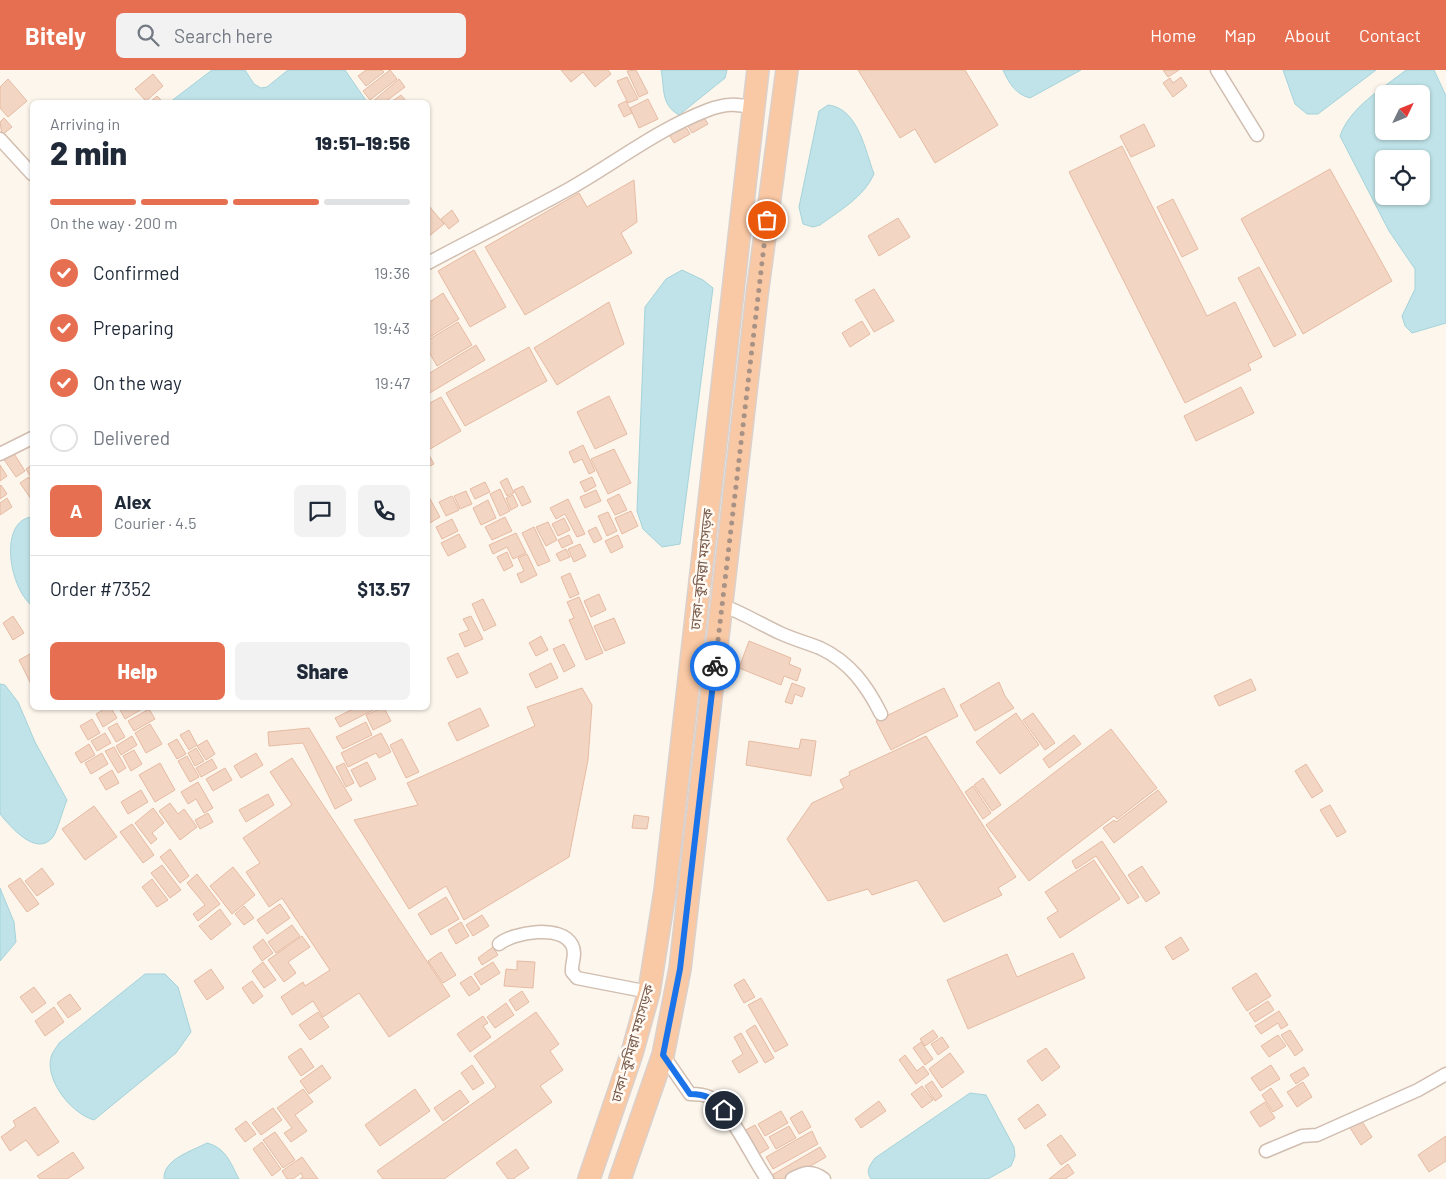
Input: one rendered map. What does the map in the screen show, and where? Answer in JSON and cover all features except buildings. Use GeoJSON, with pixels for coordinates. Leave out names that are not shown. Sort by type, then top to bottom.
{"type":"FeatureCollection","features":[{"type":"Feature","properties":{"kind":"highway","name":"ঢাকা–কুমিল্লা মহাসড়ক"},"geometry":{"type":"LineString","coordinates":[[589,1179],[632,1053],[649,992],[665,891],[749,153],[752,108],[758,70]]}},
{"type":"Feature","properties":{"kind":"highway","name":"ঢাকা–কুমিল্লা মহাসড়ক"},"geometry":{"type":"LineString","coordinates":[[620,1179],[663,1055],[680,969],[757,295],[787,70]]}},
{"type":"Feature","properties":{"kind":"street"},"geometry":{"type":"LineString","coordinates":[[1217,70],[1257,136]]}},
{"type":"Feature","properties":{"kind":"street"},"geometry":{"type":"LineString","coordinates":[[430,262],[570,188],[629,151],[678,124],[721,106],[736,103],[752,108]]}},
{"type":"Feature","properties":{"kind":"street"},"geometry":{"type":"LineString","coordinates":[[0,139],[30,172]]}},
{"type":"Feature","properties":{"kind":"street"},"geometry":{"type":"LineString","coordinates":[[0,454],[30,439]]}},
{"type":"Feature","properties":{"kind":"street"},"geometry":{"type":"LineString","coordinates":[[721,605],[742,612],[782,634],[836,657],[860,679],[870,692],[881,714]]}},
{"type":"Feature","properties":{"kind":"street"},"geometry":{"type":"LineString","coordinates":[[499,944],[515,934],[532,932],[557,935],[572,943],[575,951],[572,972],[577,978],[649,992]]}},
{"type":"Feature","properties":{"kind":"street"},"geometry":{"type":"LineString","coordinates":[[663,1055],[690,1094],[701,1094],[711,1098],[724,1110],[767,1179]]}},
{"type":"Feature","properties":{"kind":"street"},"geometry":{"type":"LineString","coordinates":[[1266,1151],[1302,1136],[1318,1135],[1418,1090],[1446,1074]]}},
{"type":"Feature","properties":{"kind":"street"},"geometry":{"type":"LineString","coordinates":[[792,1179],[805,1172],[816,1173],[824,1179]]}},
{"type":"Feature","properties":{"kind":"water"},"geometry":{"type":"Polygon","coordinates":[[[212,70],[245,70],[254,84],[261,88],[267,87],[288,70],[345,70],[366,100],[173,100],[212,70]]]}},
{"type":"Feature","properties":{"kind":"water"},"geometry":{"type":"Polygon","coordinates":[[[661,70],[727,70],[725,78],[679,115],[673,111],[666,101],[661,70]]]}},
{"type":"Feature","properties":{"kind":"water"},"geometry":{"type":"Polygon","coordinates":[[[1003,70],[1081,70],[1030,98],[1020,94],[1013,87],[1003,70]]]}},
{"type":"Feature","properties":{"kind":"water"},"geometry":{"type":"Polygon","coordinates":[[[1283,70],[1376,70],[1318,114],[1307,114],[1295,104],[1283,70]]]}},
{"type":"Feature","properties":{"kind":"water"},"geometry":{"type":"Polygon","coordinates":[[[1406,70],[1434,70],[1446,96],[1446,323],[1412,333],[1405,326],[1402,316],[1415,289],[1415,269],[1389,231],[1376,205],[1430,205],[1430,150],[1375,150],[1375,204],[1340,136],[1351,116],[1375,94],[1375,140],[1430,140],[1430,85],[1386,85],[1406,70]]]}},
{"type":"Feature","properties":{"kind":"water"},"geometry":{"type":"Polygon","coordinates":[[[828,105],[838,108],[847,114],[853,122],[859,132],[874,174],[858,197],[820,225],[813,227],[803,224],[799,207],[819,111],[828,105]]]}},
{"type":"Feature","properties":{"kind":"water"},"geometry":{"type":"Polygon","coordinates":[[[682,270],[703,280],[713,288],[680,544],[662,547],[643,529],[637,511],[645,307],[666,279],[682,270]]]}},
{"type":"Feature","properties":{"kind":"water"},"geometry":{"type":"Polygon","coordinates":[[[30,518],[30,604],[17,583],[11,554],[11,541],[15,529],[22,521],[30,518]]]}},
{"type":"Feature","properties":{"kind":"water"},"geometry":{"type":"Polygon","coordinates":[[[0,684],[5,685],[18,702],[35,742],[67,800],[55,833],[46,843],[39,844],[24,838],[0,814],[0,684]]]}},
{"type":"Feature","properties":{"kind":"water"},"geometry":{"type":"Polygon","coordinates":[[[0,888],[14,922],[16,942],[0,961],[0,888]]]}},
{"type":"Feature","properties":{"kind":"water"},"geometry":{"type":"Polygon","coordinates":[[[145,974],[165,974],[178,987],[191,1032],[176,1053],[94,1120],[86,1117],[69,1104],[56,1086],[50,1066],[52,1055],[59,1043],[145,974]]]}},
{"type":"Feature","properties":{"kind":"water"},"geometry":{"type":"Polygon","coordinates":[[[970,1093],[986,1095],[1014,1147],[1015,1156],[1011,1166],[988,1179],[871,1179],[868,1171],[875,1158],[970,1093]]]}},
{"type":"Feature","properties":{"kind":"water"},"geometry":{"type":"Polygon","coordinates":[[[207,1143],[219,1148],[223,1152],[239,1179],[164,1179],[168,1166],[173,1161],[207,1143]]]}},
{"type":"Feature","properties":{"kind":"way so far"},"geometry":{"type":"LineString","coordinates":[[715,666],[767,220]]}},
{"type":"Feature","properties":{"kind":"route"},"geometry":{"type":"LineString","coordinates":[[715,666],[706,758],[680,969],[663,1055],[690,1094],[701,1094],[711,1098],[724,1110]]}}]}
